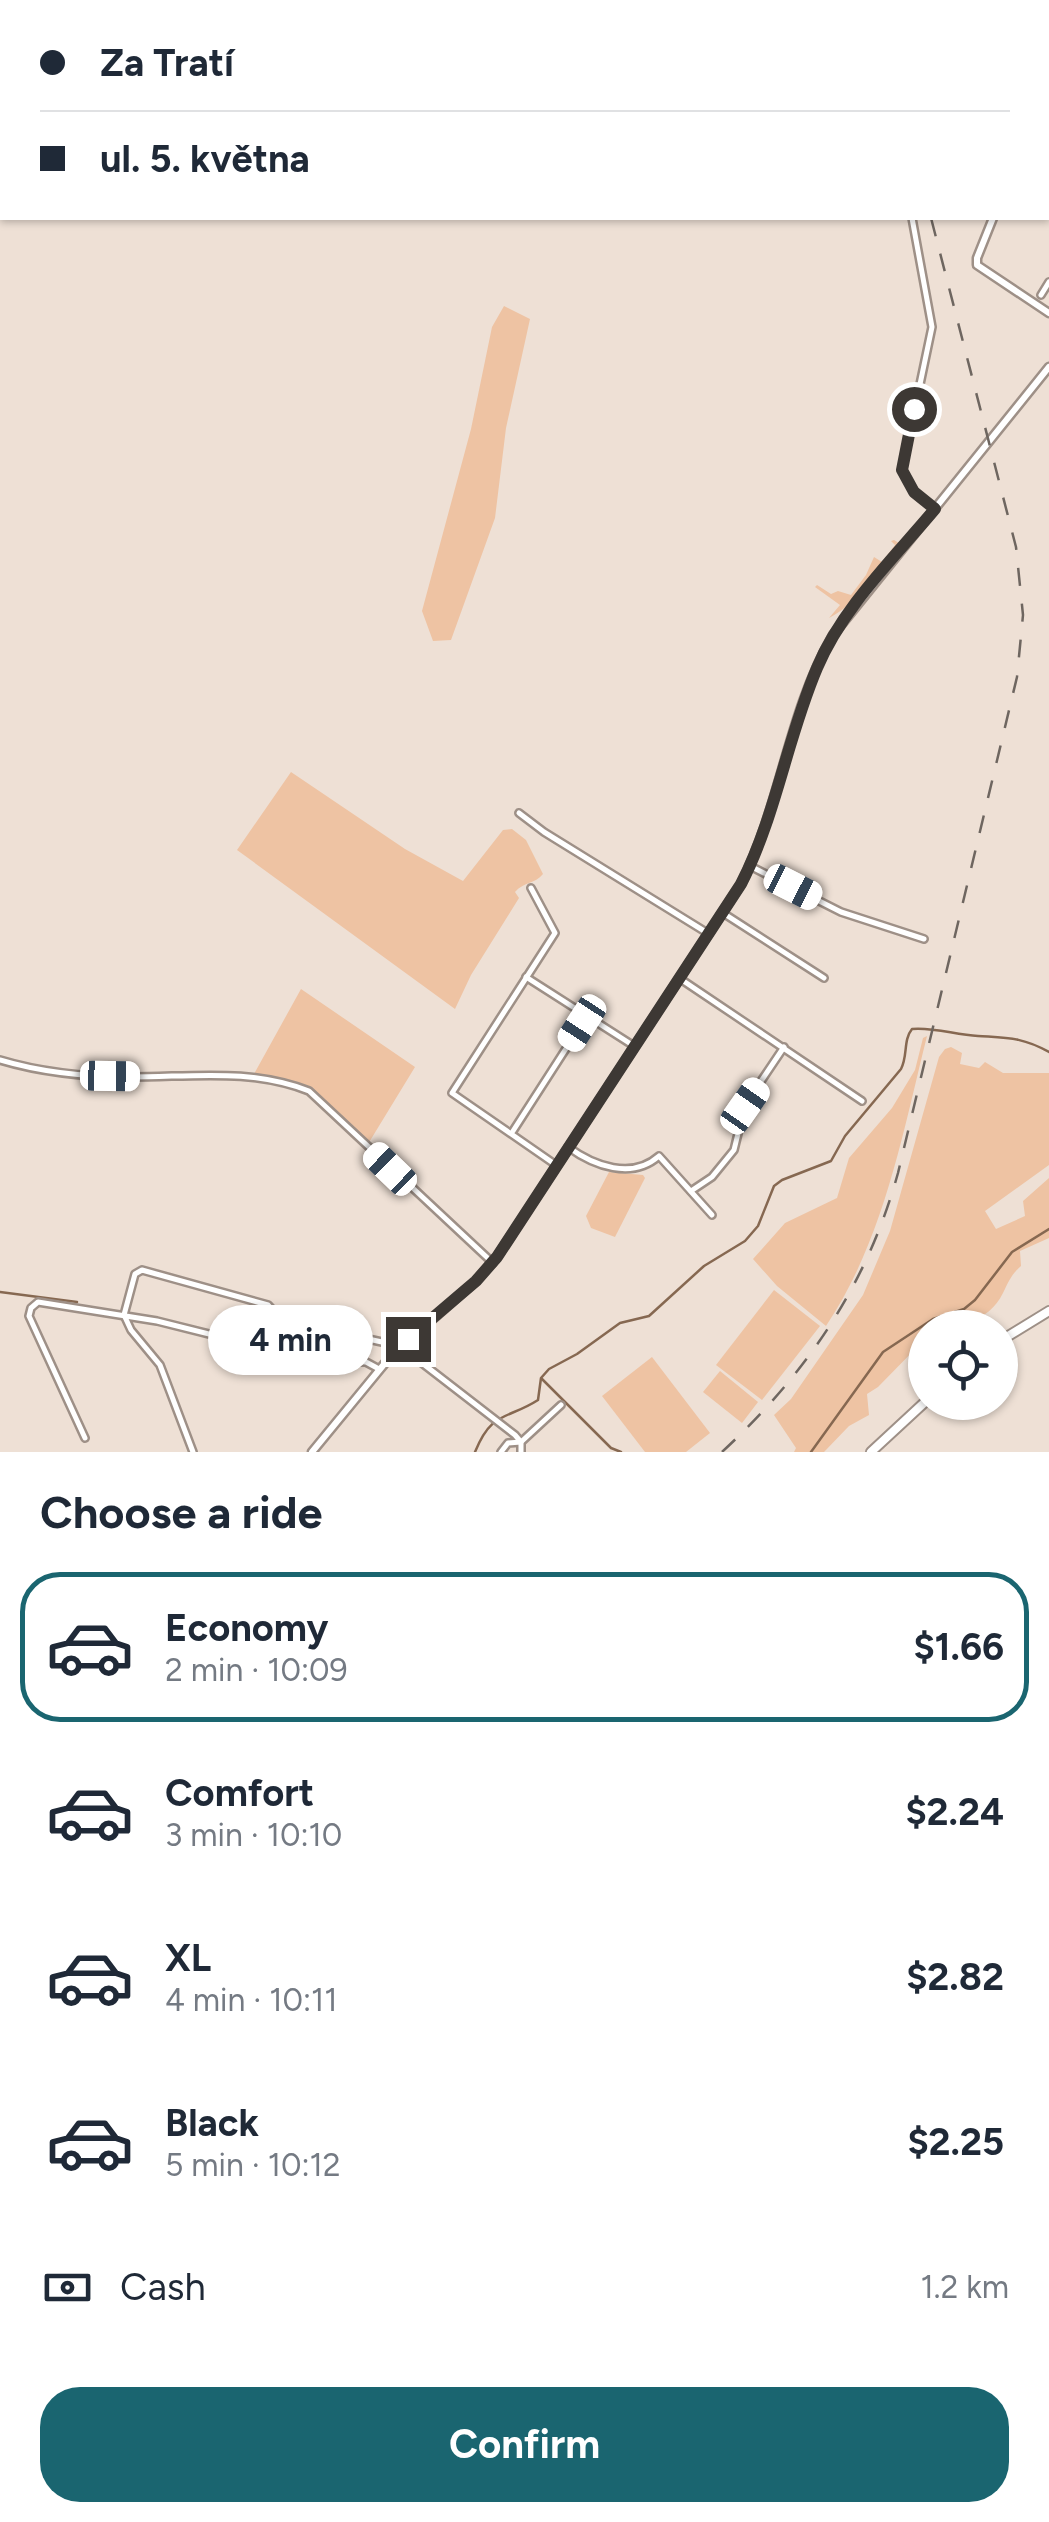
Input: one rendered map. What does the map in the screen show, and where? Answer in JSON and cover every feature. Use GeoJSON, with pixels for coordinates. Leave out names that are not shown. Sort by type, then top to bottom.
{"type":"FeatureCollection","features":[{"type":"Feature","properties":{"kind":"main road"},"geometry":{"type":"LineString","coordinates":[[1018,1331],[1049,1312]]}},
{"type":"Feature","properties":{"kind":"main road"},"geometry":{"type":"LineString","coordinates":[[871,1452],[908,1418]]}},
{"type":"Feature","properties":{"kind":"street"},"geometry":{"type":"LineString","coordinates":[[912,220],[932,327],[902,470],[914,492],[935,509]]}},
{"type":"Feature","properties":{"kind":"street"},"geometry":{"type":"LineString","coordinates":[[992,220],[977,265],[1049,313]]}},
{"type":"Feature","properties":{"kind":"street"},"geometry":{"type":"LineString","coordinates":[[1041,295],[1049,282]]}},
{"type":"Feature","properties":{"kind":"street"},"geometry":{"type":"LineString","coordinates":[[312,1452],[400,1346],[493,1263],[750,866],[812,679],[828,644],[854,606],[1049,367]]}},
{"type":"Feature","properties":{"kind":"street"},"geometry":{"type":"LineString","coordinates":[[519,813],[709,934]]}},
{"type":"Feature","properties":{"kind":"street"},"geometry":{"type":"LineString","coordinates":[[750,866],[841,912],[924,939]]}},
{"type":"Feature","properties":{"kind":"street"},"geometry":{"type":"LineString","coordinates":[[530,888],[554,933],[452,1093],[556,1165]]}},
{"type":"Feature","properties":{"kind":"street"},"geometry":{"type":"LineString","coordinates":[[723,913],[824,978]]}},
{"type":"Feature","properties":{"kind":"street"},"geometry":{"type":"LineString","coordinates":[[526,977],[634,1046]]}},
{"type":"Feature","properties":{"kind":"street"},"geometry":{"type":"LineString","coordinates":[[679,978],[862,1101]]}},
{"type":"Feature","properties":{"kind":"street"},"geometry":{"type":"LineString","coordinates":[[512,1132],[587,1016]]}},
{"type":"Feature","properties":{"kind":"street"},"geometry":{"type":"LineString","coordinates":[[691,1191],[712,1177],[734,1150],[745,1106],[784,1047]]}},
{"type":"Feature","properties":{"kind":"street"},"geometry":{"type":"LineString","coordinates":[[0,1060],[26,1068],[85,1076],[238,1074],[283,1081],[309,1091],[493,1263]]}},
{"type":"Feature","properties":{"kind":"street"},"geometry":{"type":"LineString","coordinates":[[568,1147],[588,1162],[610,1167],[639,1168],[650,1165],[659,1156],[712,1215]]}},
{"type":"Feature","properties":{"kind":"street"},"geometry":{"type":"LineString","coordinates":[[192,1452],[160,1365],[130,1330],[124,1315],[135,1274],[142,1270],[268,1305],[282,1320],[400,1346],[505,1426],[522,1442],[522,1452]]}},
{"type":"Feature","properties":{"kind":"street"},"geometry":{"type":"LineString","coordinates":[[84,1438],[29,1312],[34,1304],[42,1302],[194,1328],[314,1360],[366,1362],[378,1369]]}},
{"type":"Feature","properties":{"kind":"street"},"geometry":{"type":"LineString","coordinates":[[501,1452],[508,1443],[522,1442],[561,1405]]}},
{"type":"Feature","properties":{"kind":"shaded area"},"geometry":{"type":"Polygon","coordinates":[[[504,306],[530,319],[506,428],[495,518],[451,640],[433,641],[422,611],[471,429],[492,327],[504,306]]]}},
{"type":"Feature","properties":{"kind":"shaded area"},"geometry":{"type":"Polygon","coordinates":[[[891,541],[899,543],[867,585],[829,618],[840,605],[815,587],[831,594],[838,591],[851,595],[874,557],[882,562],[895,545],[891,541]]]}},
{"type":"Feature","properties":{"kind":"shaded area"},"geometry":{"type":"Polygon","coordinates":[[[291,772],[405,849],[463,881],[503,830],[512,829],[526,840],[543,874],[515,892],[519,898],[471,975],[455,1009],[237,850],[291,772]]]}},
{"type":"Feature","properties":{"kind":"shaded area"},"geometry":{"type":"Polygon","coordinates":[[[301,989],[415,1067],[368,1144],[330,1107],[304,1089],[254,1074],[301,989]]]}},
{"type":"Feature","properties":{"kind":"shaded area"},"geometry":{"type":"Polygon","coordinates":[[[927,1036],[877,1222],[846,1293],[826,1326],[777,1286],[753,1259],[785,1223],[837,1198],[849,1158],[892,1108],[915,1070],[923,1038],[927,1036]]]}},
{"type":"Feature","properties":{"kind":"shaded area"},"geometry":{"type":"Polygon","coordinates":[[[951,1047],[962,1053],[960,1064],[979,1068],[985,1062],[1003,1073],[1049,1073],[1049,1165],[985,1211],[996,1229],[1025,1216],[1023,1201],[1049,1178],[1049,1238],[1020,1251],[1021,1266],[990,1310],[908,1310],[908,1356],[867,1394],[869,1415],[849,1426],[824,1452],[794,1452],[796,1448],[774,1415],[791,1399],[863,1295],[890,1231],[939,1057],[951,1047]]]}},
{"type":"Feature","properties":{"kind":"shaded area"},"geometry":{"type":"Polygon","coordinates":[[[609,1172],[645,1178],[615,1237],[591,1228],[586,1216],[609,1172]]]}},
{"type":"Feature","properties":{"kind":"shaded area"},"geometry":{"type":"Polygon","coordinates":[[[774,1290],[820,1326],[762,1400],[716,1365],[774,1290]]]}},
{"type":"Feature","properties":{"kind":"shaded area"},"geometry":{"type":"Polygon","coordinates":[[[652,1357],[710,1433],[686,1452],[645,1452],[602,1396],[652,1357]]]}},
{"type":"Feature","properties":{"kind":"shaded area"},"geometry":{"type":"Polygon","coordinates":[[[720,1371],[758,1402],[742,1423],[703,1392],[720,1371]]]}},
{"type":"Feature","properties":{"kind":"waterway"},"geometry":{"type":"LineString","coordinates":[[475,1452],[494,1422],[538,1400],[541,1378],[549,1369],[620,1323],[649,1316],[704,1266],[745,1241],[758,1226],[774,1186],[831,1161],[845,1136],[901,1069],[912,1029],[1015,1039],[1049,1052]]}},
{"type":"Feature","properties":{"kind":"waterway"},"geometry":{"type":"LineString","coordinates":[[811,1452],[883,1352],[933,1319],[964,1309],[1012,1252],[1049,1229]]}},
{"type":"Feature","properties":{"kind":"waterway"},"geometry":{"type":"LineString","coordinates":[[0,1292],[77,1302]]}},
{"type":"Feature","properties":{"kind":"waterway"},"geometry":{"type":"LineString","coordinates":[[542,1379],[611,1448],[621,1452]]}},
{"type":"Feature","properties":{"kind":"railway"},"geometry":{"type":"LineString","coordinates":[[722,1452],[807,1359],[851,1290],[885,1214],[1017,677],[1023,615],[1016,547],[932,220]]}},
{"type":"Feature","properties":{"kind":"route"},"geometry":{"type":"LineString","coordinates":[[408,1339],[476,1281],[497,1257],[741,884],[761,838],[812,679],[828,644],[854,606],[935,509],[914,492],[902,470],[914,409]]}}]}
